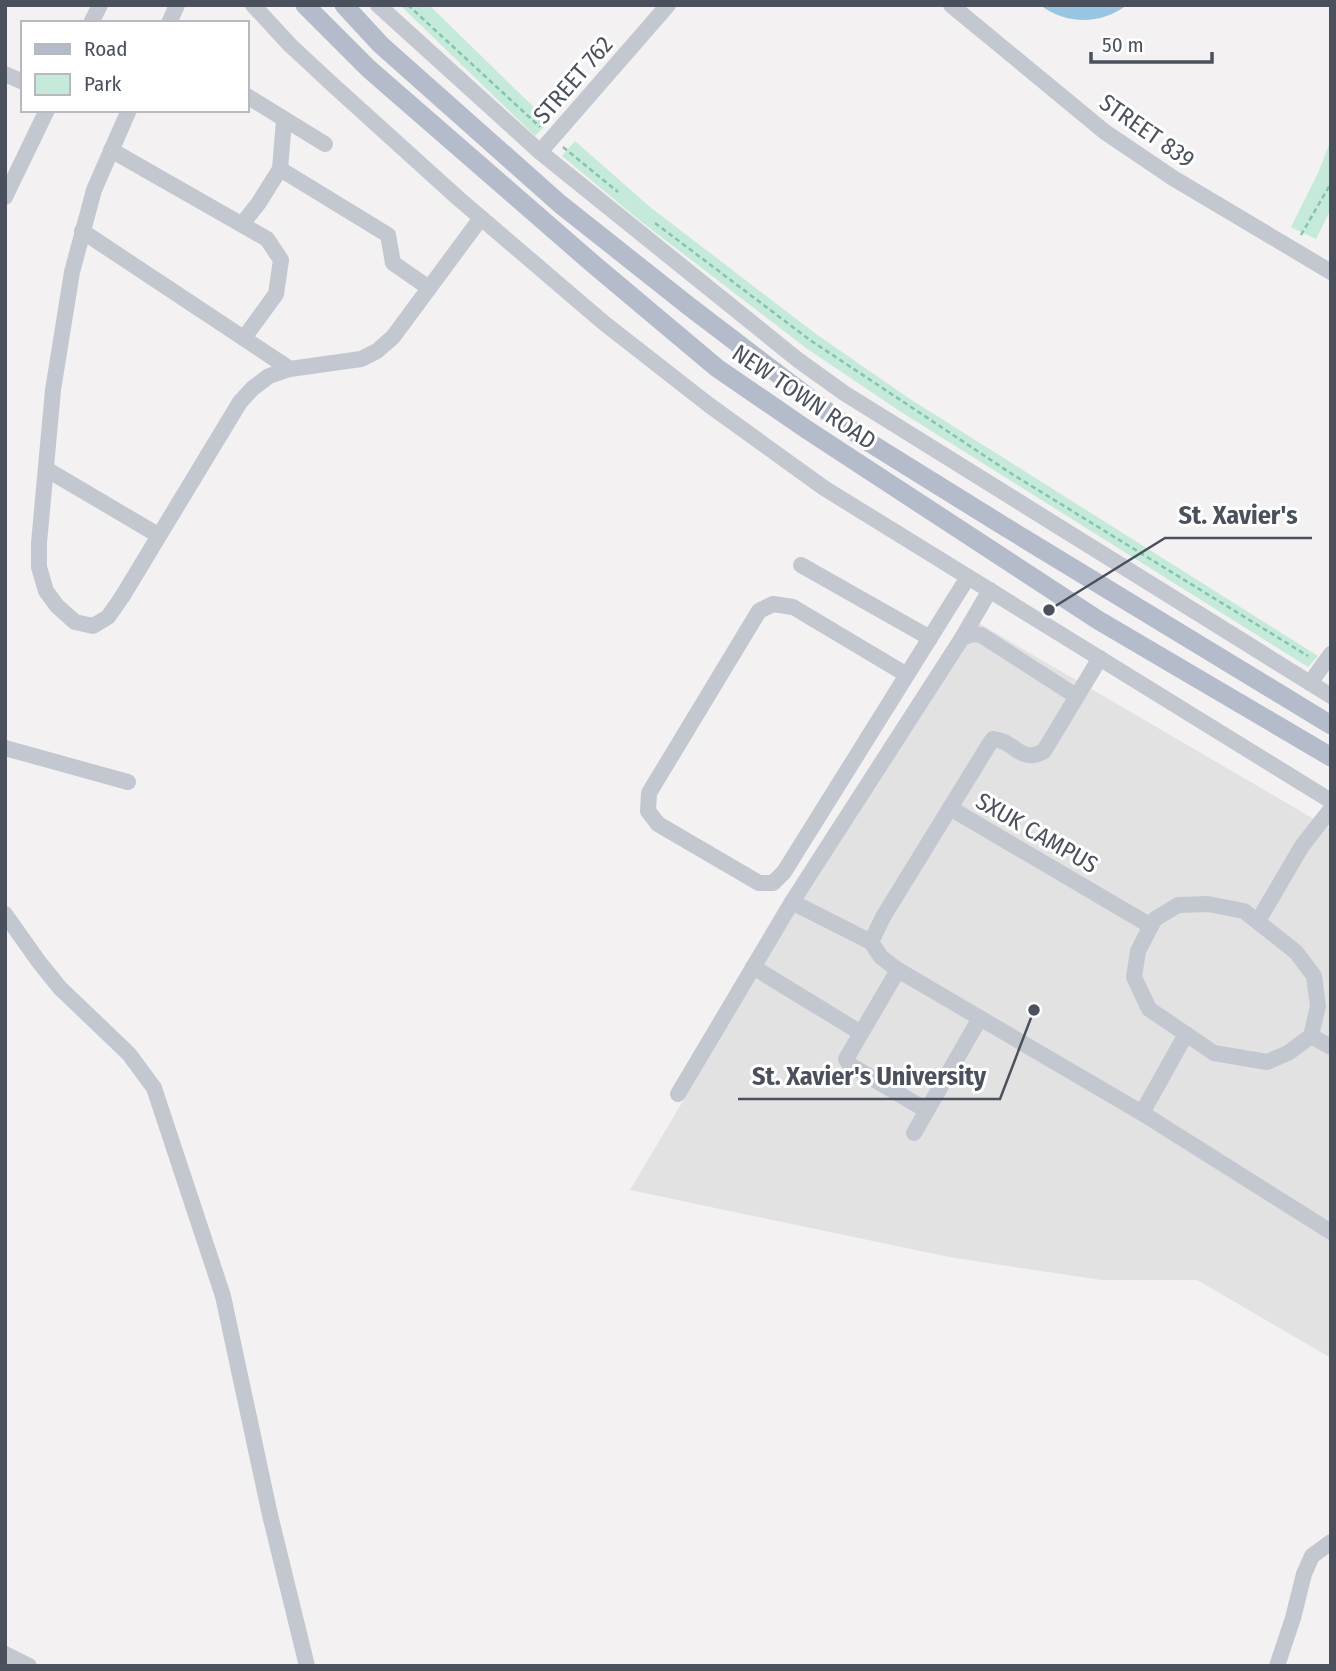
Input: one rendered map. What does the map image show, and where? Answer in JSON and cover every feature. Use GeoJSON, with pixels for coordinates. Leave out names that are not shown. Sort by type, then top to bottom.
{"type":"FeatureCollection","features":[{"type":"Feature","properties":{"kind":"main road","name":"NEW TOWN ROAD"},"geometry":{"type":"LineString","coordinates":[[305,5],[369,69],[717,368],[1098,620],[1331,757]]}},
{"type":"Feature","properties":{"kind":"main road","name":"NEW TOWN ROAD"},"geometry":{"type":"LineString","coordinates":[[344,5],[381,45],[560,204],[862,438],[1331,725]]}},
{"type":"Feature","properties":{"kind":"street"},"geometry":{"type":"LineString","coordinates":[[92,21],[100,5]]}},
{"type":"Feature","properties":{"kind":"street"},"geometry":{"type":"LineString","coordinates":[[170,21],[177,5]]}},
{"type":"Feature","properties":{"kind":"street"},"geometry":{"type":"LineString","coordinates":[[253,5],[290,45],[481,218],[604,323],[709,405],[824,488],[1331,801]]}},
{"type":"Feature","properties":{"kind":"street"},"geometry":{"type":"LineString","coordinates":[[378,5],[540,152],[798,360],[844,393],[1331,696]]}},
{"type":"Feature","properties":{"kind":"street","name":"STREET 762"},"geometry":{"type":"LineString","coordinates":[[540,152],[668,5]]}},
{"type":"Feature","properties":{"kind":"street","name":"STREET 839"},"geometry":{"type":"LineString","coordinates":[[951,5],[1105,132],[1173,178],[1331,272]]}},
{"type":"Feature","properties":{"kind":"street"},"geometry":{"type":"LineString","coordinates":[[5,74],[21,81]]}},
{"type":"Feature","properties":{"kind":"street"},"geometry":{"type":"LineString","coordinates":[[248,97],[324,144]]}},
{"type":"Feature","properties":{"kind":"street"},"geometry":{"type":"LineString","coordinates":[[5,197],[46,112]]}},
{"type":"Feature","properties":{"kind":"street"},"geometry":{"type":"LineString","coordinates":[[128,112],[94,190],[82,231],[72,272],[53,390],[39,567],[46,591],[57,606],[75,622],[93,626],[108,617],[240,402],[253,388],[270,376],[290,369],[361,359],[377,351],[393,337],[481,218]]}},
{"type":"Feature","properties":{"kind":"street"},"geometry":{"type":"LineString","coordinates":[[242,224],[280,169],[284,120]]}},
{"type":"Feature","properties":{"kind":"street"},"geometry":{"type":"LineString","coordinates":[[111,150],[267,239],[281,260],[276,294],[244,338]]}},
{"type":"Feature","properties":{"kind":"street"},"geometry":{"type":"LineString","coordinates":[[280,169],[388,234],[393,263],[429,288]]}},
{"type":"Feature","properties":{"kind":"street"},"geometry":{"type":"LineString","coordinates":[[82,231],[290,369]]}},
{"type":"Feature","properties":{"kind":"street"},"geometry":{"type":"LineString","coordinates":[[46,469],[158,535]]}},
{"type":"Feature","properties":{"kind":"street"},"geometry":{"type":"LineString","coordinates":[[801,565],[930,638]]}},
{"type":"Feature","properties":{"kind":"street"},"geometry":{"type":"LineString","coordinates":[[907,675],[793,607],[773,604],[759,611],[649,793],[648,811],[658,824],[759,883],[773,883],[784,872],[907,675],[968,577]]}},
{"type":"Feature","properties":{"kind":"street"},"geometry":{"type":"LineString","coordinates":[[678,1094],[792,902],[990,590]]}},
{"type":"Feature","properties":{"kind":"street"},"geometry":{"type":"LineString","coordinates":[[962,638],[972,634],[981,635],[1076,696]]}},
{"type":"Feature","properties":{"kind":"street"},"geometry":{"type":"LineString","coordinates":[[950,808],[993,739],[998,739],[1026,755],[1035,756],[1044,751],[1100,658]]}},
{"type":"Feature","properties":{"kind":"street"},"geometry":{"type":"LineString","coordinates":[[1310,683],[1326,660]]}},
{"type":"Feature","properties":{"kind":"street"},"geometry":{"type":"LineString","coordinates":[[5,748],[128,782]]}},
{"type":"Feature","properties":{"kind":"street","name":"SXUK CAMPUS"},"geometry":{"type":"LineString","coordinates":[[871,942],[950,808],[1151,926]]}},
{"type":"Feature","properties":{"kind":"street"},"geometry":{"type":"LineString","coordinates":[[1258,921],[1302,846],[1331,809]]}},
{"type":"Feature","properties":{"kind":"street"},"geometry":{"type":"LineString","coordinates":[[792,902],[871,942],[881,957],[898,970],[1142,1113],[1331,1232]]}},
{"type":"Feature","properties":{"kind":"street"},"geometry":{"type":"LineString","coordinates":[[1208,904],[1244,911],[1296,952],[1314,976],[1318,1006],[1311,1036],[1288,1053],[1267,1062],[1214,1053],[1149,1009],[1134,977],[1138,951],[1151,926],[1155,919],[1178,905],[1208,904]]}},
{"type":"Feature","properties":{"kind":"street"},"geometry":{"type":"LineString","coordinates":[[5,914],[61,988],[129,1054],[154,1088],[223,1296],[270,1515],[307,1666]]}},
{"type":"Feature","properties":{"kind":"street"},"geometry":{"type":"LineString","coordinates":[[753,967],[861,1033]]}},
{"type":"Feature","properties":{"kind":"street"},"geometry":{"type":"LineString","coordinates":[[898,970],[847,1055],[847,1062],[926,1110]]}},
{"type":"Feature","properties":{"kind":"street"},"geometry":{"type":"LineString","coordinates":[[914,1133],[980,1018]]}},
{"type":"Feature","properties":{"kind":"street"},"geometry":{"type":"LineString","coordinates":[[1142,1113],[1186,1034]]}},
{"type":"Feature","properties":{"kind":"street"},"geometry":{"type":"LineString","coordinates":[[1311,1036],[1331,1047]]}},
{"type":"Feature","properties":{"kind":"street"},"geometry":{"type":"LineString","coordinates":[[1277,1666],[1304,1574],[1312,1556],[1331,1542]]}},
{"type":"Feature","properties":{"kind":"street"},"geometry":{"type":"LineString","coordinates":[[5,1654],[29,1666]]}},
{"type":"Feature","properties":{"kind":"path"},"geometry":{"type":"LineString","coordinates":[[408,5],[553,138],[624,197]]}},
{"type":"Feature","properties":{"kind":"path"},"geometry":{"type":"LineString","coordinates":[[1293,250],[1331,183]]}},
{"type":"Feature","properties":{"kind":"path"},"geometry":{"type":"LineString","coordinates":[[653,221],[810,340],[1012,474],[1315,660],[1326,660]]}},
{"type":"Feature","properties":{"kind":"shaded area"},"geometry":{"type":"Polygon","coordinates":[[[970,618],[1331,829],[1331,1358],[1197,1280],[1101,1280],[949,1257],[630,1190],[970,618]]]}},
{"type":"Feature","properties":{"kind":"green space"},"geometry":{"type":"Polygon","coordinates":[[[400,5],[429,5],[549,122],[535,136],[400,5]]]}},
{"type":"Feature","properties":{"kind":"green space"},"geometry":{"type":"Polygon","coordinates":[[[1331,140],[1331,209],[1316,239],[1291,227],[1331,140]]]}},
{"type":"Feature","properties":{"kind":"green space"},"geometry":{"type":"Polygon","coordinates":[[[575,141],[650,207],[816,334],[910,399],[1318,656],[1308,667],[901,412],[806,348],[639,220],[562,156],[575,141]]]}},
{"type":"Feature","properties":{"kind":"water"},"geometry":{"type":"Polygon","coordinates":[[[1040,5],[1127,5],[1106,16],[1084,20],[1061,16],[1040,5]]]}},
{"type":"Feature","properties":{"kind":"place","name":"St. Xavier's"},"geometry":{"type":"Point","coordinates":[1049,610]}},
{"type":"Feature","properties":{"kind":"place","name":"St. Xavier's University"},"geometry":{"type":"Point","coordinates":[1034,1010]}}]}
